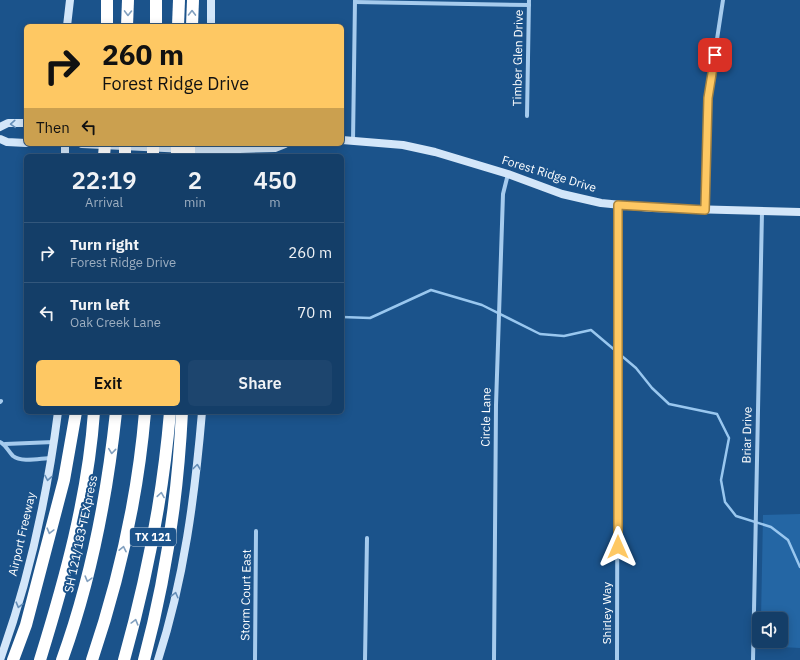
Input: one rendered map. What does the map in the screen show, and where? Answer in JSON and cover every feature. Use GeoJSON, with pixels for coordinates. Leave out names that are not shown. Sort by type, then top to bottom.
{"type":"FeatureCollection","features":[{"type":"Feature","properties":{"kind":"highway"},"geometry":{"type":"LineString","coordinates":[[104,0],[107,13]]}},
{"type":"Feature","properties":{"kind":"highway"},"geometry":{"type":"LineString","coordinates":[[107,0],[107,24]]}},
{"type":"Feature","properties":{"kind":"highway"},"geometry":{"type":"LineString","coordinates":[[127,24],[128,0]]}},
{"type":"Feature","properties":{"kind":"highway"},"geometry":{"type":"LineString","coordinates":[[156,0],[156,24]]}},
{"type":"Feature","properties":{"kind":"highway"},"geometry":{"type":"LineString","coordinates":[[178,0],[178,24]]}},
{"type":"Feature","properties":{"kind":"highway"},"geometry":{"type":"LineString","coordinates":[[192,24],[193,0]]}},
{"type":"Feature","properties":{"kind":"highway"},"geometry":{"type":"LineString","coordinates":[[13,660],[26,624],[64,480],[76,414]]}},
{"type":"Feature","properties":{"kind":"highway"},"geometry":{"type":"LineString","coordinates":[[40,660],[62,587],[77,529],[86,482],[94,414]]}},
{"type":"Feature","properties":{"kind":"highway","name":"SH 121/183 TEXpress"},"geometry":{"type":"LineString","coordinates":[[62,660],[90,571],[111,461],[116,414]]}},
{"type":"Feature","properties":{"kind":"highway"},"geometry":{"type":"LineString","coordinates":[[92,660],[122,554],[135,485],[145,414]]}},
{"type":"Feature","properties":{"kind":"highway","name":"TX 121"},"geometry":{"type":"LineString","coordinates":[[124,660],[137,612],[156,525],[166,463],[170,414]]}},
{"type":"Feature","properties":{"kind":"highway"},"geometry":{"type":"LineString","coordinates":[[144,660],[166,554],[182,414]]}},
{"type":"Feature","properties":{"kind":"main road"},"geometry":{"type":"LineString","coordinates":[[68,24],[70,0]]}},
{"type":"Feature","properties":{"kind":"main road"},"geometry":{"type":"LineString","coordinates":[[211,0],[211,24]]}},
{"type":"Feature","properties":{"kind":"main road"},"geometry":{"type":"LineString","coordinates":[[0,127],[8,124],[24,123]]}},
{"type":"Feature","properties":{"kind":"main road"},"geometry":{"type":"LineString","coordinates":[[0,139],[6,142],[24,142]]}},
{"type":"Feature","properties":{"kind":"main road","name":"Forest Ridge Drive"},"geometry":{"type":"LineString","coordinates":[[344,140],[403,145],[435,152],[508,174],[562,194],[618,205],[705,210],[800,212]]}},
{"type":"Feature","properties":{"kind":"main road"},"geometry":{"type":"LineString","coordinates":[[123,146],[206,150],[275,148],[280,146]]}},
{"type":"Feature","properties":{"kind":"main road","name":"Airport Freeway"},"geometry":{"type":"LineString","coordinates":[[0,660],[14,623],[30,563],[52,458],[58,414]]}},
{"type":"Feature","properties":{"kind":"main road"},"geometry":{"type":"LineString","coordinates":[[158,660],[178,584],[190,516],[202,414]]}},
{"type":"Feature","properties":{"kind":"street"},"geometry":{"type":"LineString","coordinates":[[705,210],[708,98],[723,0]]}},
{"type":"Feature","properties":{"kind":"street"},"geometry":{"type":"LineString","coordinates":[[353,140],[355,1],[529,2]]}},
{"type":"Feature","properties":{"kind":"street","name":"Timber Glen Drive"},"geometry":{"type":"LineString","coordinates":[[527,116],[529,2]]}},
{"type":"Feature","properties":{"kind":"street","name":"Circle Lane"},"geometry":{"type":"LineString","coordinates":[[494,660],[496,405],[504,194],[508,174]]}},
{"type":"Feature","properties":{"kind":"street","name":"Shirley Way"},"geometry":{"type":"LineString","coordinates":[[617,660],[618,205]]}},
{"type":"Feature","properties":{"kind":"street","name":"Briar Drive"},"geometry":{"type":"LineString","coordinates":[[753,660],[762,211]]}},
{"type":"Feature","properties":{"kind":"street"},"geometry":{"type":"LineString","coordinates":[[0,442],[5,444],[54,442]]}},
{"type":"Feature","properties":{"kind":"street"},"geometry":{"type":"LineString","coordinates":[[5,444],[11,454],[18,459],[52,458]]}},
{"type":"Feature","properties":{"kind":"street","name":"Storm Court East"},"geometry":{"type":"LineString","coordinates":[[255,660],[256,531]]}},
{"type":"Feature","properties":{"kind":"street"},"geometry":{"type":"LineString","coordinates":[[365,660],[367,538]]}},
{"type":"Feature","properties":{"kind":"shaded area"},"geometry":{"type":"Polygon","coordinates":[[[800,514],[800,648],[788,647],[788,612],[761,612],[763,515],[800,514]]]}},
{"type":"Feature","properties":{"kind":"waterway"},"geometry":{"type":"LineString","coordinates":[[344,317],[370,318],[431,290],[482,305],[540,334],[564,336],[591,330],[636,368],[652,388],[669,404],[717,414],[729,438],[721,480],[725,502],[736,516],[771,527],[788,540],[800,567]]}},
{"type":"Feature","properties":{"kind":"route"},"geometry":{"type":"LineString","coordinates":[[618,547],[618,205],[705,210],[708,98],[715,55]]}}]}
